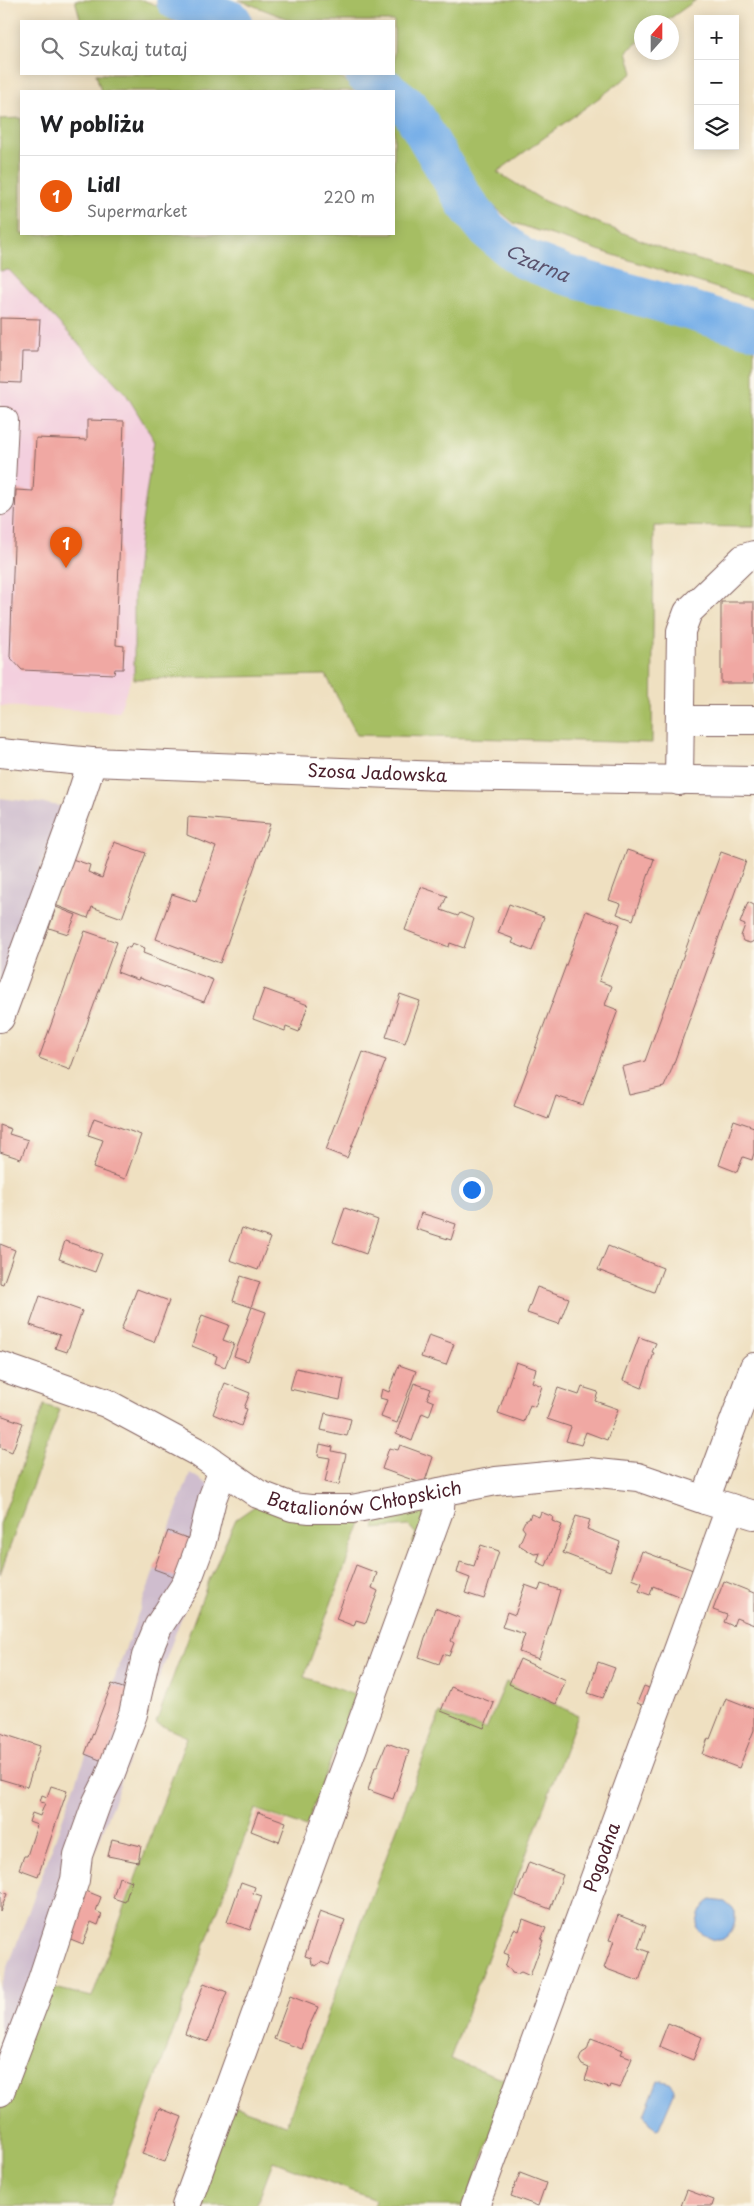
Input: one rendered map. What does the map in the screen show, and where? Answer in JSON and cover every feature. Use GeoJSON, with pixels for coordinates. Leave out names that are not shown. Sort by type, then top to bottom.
{"type":"FeatureCollection","features":[{"type":"Feature","properties":{"kind":"street"},"geometry":{"type":"LineString","coordinates":[[0,421],[4,421],[0,501]]}},
{"type":"Feature","properties":{"kind":"street"},"geometry":{"type":"LineString","coordinates":[[679,781],[681,631],[688,612],[744,558],[754,555]]}},
{"type":"Feature","properties":{"kind":"street"},"geometry":{"type":"LineString","coordinates":[[680,720],[754,720]]}},
{"type":"Feature","properties":{"kind":"street","name":"Szosa Jadowska"},"geometry":{"type":"LineString","coordinates":[[0,753],[92,762],[441,776],[754,781]]}},
{"type":"Feature","properties":{"kind":"street"},"geometry":{"type":"LineString","coordinates":[[0,1018],[92,762]]}},
{"type":"Feature","properties":{"kind":"street","name":"Batalionów Chłopskich"},"geometry":{"type":"LineString","coordinates":[[0,1366],[106,1403],[199,1453],[265,1498],[292,1506],[310,1509],[352,1509],[496,1481],[588,1472],[638,1477],[729,1508]]}},
{"type":"Feature","properties":{"kind":"street","name":"Pogodna"},"geometry":{"type":"LineString","coordinates":[[475,2206],[729,1508],[754,1368]]}},
{"type":"Feature","properties":{"kind":"street"},"geometry":{"type":"LineString","coordinates":[[0,2092],[38,1992],[74,1880],[78,1855],[97,1802],[109,1778],[133,1714],[146,1656],[158,1627],[186,1584],[202,1541],[212,1499],[223,1470]]}},
{"type":"Feature","properties":{"kind":"street"},"geometry":{"type":"LineString","coordinates":[[186,2206],[440,1508],[441,1492]]}},
{"type":"Feature","properties":{"kind":"shaded area"},"geometry":{"type":"Polygon","coordinates":[[[0,241],[201,487],[119,712],[0,706],[0,241]]]}},
{"type":"Feature","properties":{"kind":"shaded area"},"geometry":{"type":"Polygon","coordinates":[[[0,798],[62,806],[0,986],[0,798]]]}},
{"type":"Feature","properties":{"kind":"shaded area"},"geometry":{"type":"Polygon","coordinates":[[[190,1473],[226,1496],[0,2111],[0,1989],[190,1473]]]}},
{"type":"Feature","properties":{"kind":"green space"},"geometry":{"type":"Polygon","coordinates":[[[75,0],[143,0],[195,20],[81,20],[75,0]]]}},
{"type":"Feature","properties":{"kind":"green space"},"geometry":{"type":"Polygon","coordinates":[[[239,0],[696,0],[675,15],[634,15],[634,46],[627,51],[633,73],[497,172],[544,201],[666,250],[754,277],[754,300],[514,223],[472,188],[404,82],[395,74],[395,20],[290,20],[239,0]]]}},
{"type":"Feature","properties":{"kind":"green space"},"geometry":{"type":"Polygon","coordinates":[[[96,75],[334,75],[366,90],[101,90],[96,75]]]}},
{"type":"Feature","properties":{"kind":"green space"},"geometry":{"type":"Polygon","coordinates":[[[395,113],[447,203],[477,236],[514,265],[558,285],[754,341],[754,527],[654,526],[652,743],[357,735],[326,675],[134,679],[134,596],[139,543],[154,440],[126,394],[9,270],[0,271],[0,119],[20,118],[20,235],[395,235],[395,113]]]}},
{"type":"Feature","properties":{"kind":"green space"},"geometry":{"type":"Polygon","coordinates":[[[44,1405],[60,1410],[0,1574],[0,1524],[44,1405]]]}},
{"type":"Feature","properties":{"kind":"green space"},"geometry":{"type":"Polygon","coordinates":[[[255,1506],[362,1520],[304,1677],[355,1695],[306,1827],[255,1809],[109,2206],[0,2206],[0,2111],[46,1986],[92,1997],[187,1737],[156,1723],[207,1585],[236,1519],[255,1506]]]}},
{"type":"Feature","properties":{"kind":"green space"},"geometry":{"type":"Polygon","coordinates":[[[418,1509],[425,1514],[415,1550],[410,1550],[416,1534],[409,1526],[374,1529],[377,1516],[418,1509]]]}},
{"type":"Feature","properties":{"kind":"green space"},"geometry":{"type":"Polygon","coordinates":[[[506,1682],[578,1715],[450,2059],[511,2081],[465,2206],[374,2206],[376,2200],[273,2161],[256,2206],[195,2206],[232,2105],[286,2125],[440,1713],[486,1729],[506,1682]]]}},
{"type":"Feature","properties":{"kind":"water"},"geometry":{"type":"Polygon","coordinates":[[[711,1900],[725,1902],[735,1911],[733,1929],[724,1939],[711,1939],[696,1928],[702,1909],[711,1900]]]}},
{"type":"Feature","properties":{"kind":"water"},"geometry":{"type":"Polygon","coordinates":[[[658,2080],[669,2083],[674,2089],[674,2093],[659,2128],[656,2129],[649,2124],[644,2115],[658,2080]]]}},
{"type":"Feature","properties":{"kind":"building"},"geometry":{"type":"Polygon","coordinates":[[[0,318],[40,319],[38,352],[22,352],[21,383],[0,382],[0,318]]]}},
{"type":"Feature","properties":{"kind":"building"},"geometry":{"type":"Polygon","coordinates":[[[87,420],[124,421],[116,645],[124,646],[123,669],[115,669],[114,674],[22,670],[10,657],[16,490],[33,491],[36,438],[87,440],[87,420]]]}},
{"type":"Feature","properties":{"kind":"building"},"geometry":{"type":"Polygon","coordinates":[[[721,602],[754,602],[754,683],[721,683],[721,602]]]}},
{"type":"Feature","properties":{"kind":"building"},"geometry":{"type":"Polygon","coordinates":[[[188,817],[270,824],[220,963],[156,939],[172,894],[196,902],[216,847],[187,835],[188,817]]]}},
{"type":"Feature","properties":{"kind":"building"},"geometry":{"type":"Polygon","coordinates":[[[114,842],[146,853],[122,918],[92,907],[88,918],[55,905],[72,859],[90,865],[88,872],[102,878],[114,842]]]}},
{"type":"Feature","properties":{"kind":"building"},"geometry":{"type":"Polygon","coordinates":[[[627,850],[654,859],[633,920],[617,914],[621,904],[609,900],[627,850]]]}},
{"type":"Feature","properties":{"kind":"building"},"geometry":{"type":"Polygon","coordinates":[[[721,852],[746,861],[671,1071],[664,1087],[629,1095],[622,1067],[645,1061],[721,852]]]}},
{"type":"Feature","properties":{"kind":"building"},"geometry":{"type":"Polygon","coordinates":[[[421,887],[447,896],[441,910],[458,916],[460,913],[474,919],[464,948],[450,943],[449,947],[405,930],[421,887]]]}},
{"type":"Feature","properties":{"kind":"building"},"geometry":{"type":"Polygon","coordinates":[[[748,902],[754,905],[754,941],[750,943],[743,941],[741,936],[745,925],[740,923],[748,902]]]}},
{"type":"Feature","properties":{"kind":"building"},"geometry":{"type":"Polygon","coordinates":[[[509,904],[544,917],[532,951],[512,943],[514,939],[498,933],[509,904]]]}},
{"type":"Feature","properties":{"kind":"building"},"geometry":{"type":"Polygon","coordinates":[[[56,907],[76,915],[68,934],[49,928],[56,907]]]}},
{"type":"Feature","properties":{"kind":"building"},"geometry":{"type":"Polygon","coordinates":[[[586,911],[620,924],[599,981],[612,986],[605,1005],[618,1010],[583,1105],[556,1096],[548,1119],[514,1106],[586,911]]]}},
{"type":"Feature","properties":{"kind":"building"},"geometry":{"type":"Polygon","coordinates":[[[85,931],[117,942],[70,1070],[39,1058],[85,931]]]}},
{"type":"Feature","properties":{"kind":"building"},"geometry":{"type":"Polygon","coordinates":[[[132,943],[145,948],[143,953],[213,980],[204,1002],[117,972],[126,947],[130,948],[132,943]]]}},
{"type":"Feature","properties":{"kind":"building"},"geometry":{"type":"Polygon","coordinates":[[[264,989],[308,1005],[299,1032],[286,1027],[285,1031],[253,1019],[264,989]]]}},
{"type":"Feature","properties":{"kind":"building"},"geometry":{"type":"Polygon","coordinates":[[[400,994],[420,1001],[405,1043],[386,1037],[400,994]]]}},
{"type":"Feature","properties":{"kind":"building"},"geometry":{"type":"Polygon","coordinates":[[[363,1052],[386,1060],[347,1158],[326,1150],[363,1052]]]}},
{"type":"Feature","properties":{"kind":"building"},"geometry":{"type":"Polygon","coordinates":[[[94,1118],[141,1135],[125,1179],[93,1168],[103,1140],[88,1135],[94,1118]]]}},
{"type":"Feature","properties":{"kind":"building"},"geometry":{"type":"Polygon","coordinates":[[[734,1120],[754,1127],[754,1153],[752,1160],[743,1157],[737,1172],[719,1165],[734,1120]]]}},
{"type":"Feature","properties":{"kind":"building"},"geometry":{"type":"Polygon","coordinates":[[[0,1125],[11,1129],[9,1134],[28,1140],[21,1159],[0,1152],[0,1125]]]}},
{"type":"Feature","properties":{"kind":"building"},"geometry":{"type":"Polygon","coordinates":[[[345,1208],[378,1220],[366,1254],[333,1242],[345,1208]]]}},
{"type":"Feature","properties":{"kind":"building"},"geometry":{"type":"Polygon","coordinates":[[[421,1213],[456,1224],[451,1240],[416,1229],[421,1213]]]}},
{"type":"Feature","properties":{"kind":"building"},"geometry":{"type":"Polygon","coordinates":[[[242,1228],[270,1238],[258,1270],[230,1260],[242,1228]]]}},
{"type":"Feature","properties":{"kind":"building"},"geometry":{"type":"Polygon","coordinates":[[[65,1241],[102,1254],[95,1272],[59,1259],[65,1241]]]}},
{"type":"Feature","properties":{"kind":"building"},"geometry":{"type":"Polygon","coordinates":[[[0,1244],[15,1250],[3,1284],[0,1283],[0,1244]]]}},
{"type":"Feature","properties":{"kind":"building"},"geometry":{"type":"Polygon","coordinates":[[[608,1246],[663,1268],[654,1292],[598,1270],[608,1246]]]}},
{"type":"Feature","properties":{"kind":"building"},"geometry":{"type":"Polygon","coordinates":[[[241,1276],[260,1282],[251,1307],[233,1301],[241,1276]]]}},
{"type":"Feature","properties":{"kind":"building"},"geometry":{"type":"Polygon","coordinates":[[[537,1287],[569,1298],[559,1324],[527,1313],[537,1287]]]}},
{"type":"Feature","properties":{"kind":"building"},"geometry":{"type":"Polygon","coordinates":[[[137,1289],[169,1301],[154,1342],[121,1330],[137,1289]]]}},
{"type":"Feature","properties":{"kind":"building"},"geometry":{"type":"Polygon","coordinates":[[[40,1296],[82,1311],[67,1352],[55,1348],[60,1335],[30,1325],[40,1296]]]}},
{"type":"Feature","properties":{"kind":"building"},"geometry":{"type":"Polygon","coordinates":[[[252,1307],[266,1312],[248,1361],[234,1356],[252,1307]]]}},
{"type":"Feature","properties":{"kind":"building"},"geometry":{"type":"Polygon","coordinates":[[[202,1315],[229,1325],[223,1340],[234,1344],[225,1367],[215,1363],[217,1356],[192,1346],[202,1315]]]}},
{"type":"Feature","properties":{"kind":"building"},"geometry":{"type":"Polygon","coordinates":[[[429,1335],[454,1344],[446,1365],[421,1357],[429,1335]]]}},
{"type":"Feature","properties":{"kind":"building"},"geometry":{"type":"Polygon","coordinates":[[[639,1337],[656,1343],[642,1388],[623,1380],[639,1337]]]}},
{"type":"Feature","properties":{"kind":"building"},"geometry":{"type":"Polygon","coordinates":[[[516,1362],[536,1369],[532,1382],[542,1386],[535,1407],[530,1405],[524,1422],[498,1413],[516,1362]]]}},
{"type":"Feature","properties":{"kind":"building"},"geometry":{"type":"Polygon","coordinates":[[[399,1365],[416,1371],[397,1423],[381,1417],[387,1400],[380,1398],[382,1389],[389,1392],[399,1365]]]}},
{"type":"Feature","properties":{"kind":"building"},"geometry":{"type":"Polygon","coordinates":[[[296,1368],[344,1379],[340,1400],[290,1389],[296,1368]]]}},
{"type":"Feature","properties":{"kind":"building"},"geometry":{"type":"Polygon","coordinates":[[[225,1383],[250,1393],[244,1408],[247,1409],[241,1426],[213,1414],[225,1383]]]}},
{"type":"Feature","properties":{"kind":"building"},"geometry":{"type":"Polygon","coordinates":[[[414,1383],[431,1389],[427,1399],[434,1402],[429,1416],[422,1413],[412,1441],[396,1434],[414,1383]]]}},
{"type":"Feature","properties":{"kind":"building"},"geometry":{"type":"Polygon","coordinates":[[[582,1387],[598,1392],[595,1401],[618,1409],[607,1440],[586,1432],[581,1445],[566,1441],[571,1427],[547,1419],[558,1388],[579,1395],[582,1387]]]}},
{"type":"Feature","properties":{"kind":"building"},"geometry":{"type":"Polygon","coordinates":[[[325,1413],[351,1419],[347,1436],[321,1430],[325,1413]]]}},
{"type":"Feature","properties":{"kind":"building"},"geometry":{"type":"Polygon","coordinates":[[[0,1415],[23,1423],[12,1452],[0,1447],[0,1415]]]}},
{"type":"Feature","properties":{"kind":"building"},"geometry":{"type":"Polygon","coordinates":[[[320,1444],[333,1447],[332,1451],[346,1454],[339,1485],[325,1482],[330,1458],[318,1456],[320,1444]]]}},
{"type":"Feature","properties":{"kind":"building"},"geometry":{"type":"Polygon","coordinates":[[[400,1445],[433,1457],[424,1484],[382,1469],[389,1448],[398,1450],[400,1445]]]}},
{"type":"Feature","properties":{"kind":"building"},"geometry":{"type":"Polygon","coordinates":[[[541,1512],[553,1517],[552,1521],[562,1525],[546,1566],[537,1562],[540,1553],[534,1554],[519,1545],[525,1531],[522,1527],[525,1521],[529,1519],[531,1514],[539,1517],[541,1512]]]}},
{"type":"Feature","properties":{"kind":"building"},"geometry":{"type":"Polygon","coordinates":[[[576,1516],[590,1520],[587,1529],[620,1542],[610,1571],[563,1553],[576,1516]]]}},
{"type":"Feature","properties":{"kind":"building"},"geometry":{"type":"Polygon","coordinates":[[[168,1531],[195,1541],[181,1579],[154,1569],[168,1531]]]}},
{"type":"Feature","properties":{"kind":"building"},"geometry":{"type":"Polygon","coordinates":[[[481,1545],[499,1551],[484,1599],[465,1593],[470,1578],[457,1573],[460,1562],[474,1566],[481,1545]]]}},
{"type":"Feature","properties":{"kind":"building"},"geometry":{"type":"Polygon","coordinates":[[[642,1551],[693,1570],[683,1598],[653,1586],[650,1595],[639,1591],[642,1583],[632,1579],[642,1551]]]}},
{"type":"Feature","properties":{"kind":"building"},"geometry":{"type":"Polygon","coordinates":[[[356,1565],[377,1573],[372,1588],[378,1591],[366,1623],[356,1620],[354,1626],[336,1619],[356,1565]]]}},
{"type":"Feature","properties":{"kind":"building"},"geometry":{"type":"Polygon","coordinates":[[[724,1581],[754,1593],[754,1625],[736,1618],[733,1626],[724,1622],[727,1615],[713,1610],[724,1581]]]}},
{"type":"Feature","properties":{"kind":"building"},"geometry":{"type":"Polygon","coordinates":[[[541,1584],[560,1590],[539,1659],[519,1652],[525,1634],[502,1627],[507,1612],[515,1615],[525,1585],[539,1590],[541,1584]]]}},
{"type":"Feature","properties":{"kind":"building"},"geometry":{"type":"Polygon","coordinates":[[[435,1608],[460,1618],[451,1641],[454,1643],[449,1656],[443,1654],[439,1664],[419,1657],[435,1608]]]}},
{"type":"Feature","properties":{"kind":"building"},"geometry":{"type":"Polygon","coordinates":[[[520,1659],[566,1680],[556,1704],[509,1684],[520,1659]]]}},
{"type":"Feature","properties":{"kind":"building"},"geometry":{"type":"Polygon","coordinates":[[[598,1662],[615,1668],[603,1698],[588,1693],[598,1662]]]}},
{"type":"Feature","properties":{"kind":"building"},"geometry":{"type":"Polygon","coordinates":[[[112,1684],[131,1691],[105,1762],[85,1754],[112,1684]]]}},
{"type":"Feature","properties":{"kind":"building"},"geometry":{"type":"Polygon","coordinates":[[[644,1686],[654,1690],[647,1707],[637,1703],[644,1686]]]}},
{"type":"Feature","properties":{"kind":"building"},"geometry":{"type":"Polygon","coordinates":[[[451,1687],[494,1703],[484,1728],[441,1711],[451,1687]]]}},
{"type":"Feature","properties":{"kind":"building"},"geometry":{"type":"Polygon","coordinates":[[[726,1698],[754,1709],[754,1730],[739,1768],[702,1754],[726,1698]]]}},
{"type":"Feature","properties":{"kind":"building"},"geometry":{"type":"Polygon","coordinates":[[[0,1733],[40,1746],[27,1787],[0,1779],[0,1733]]]}},
{"type":"Feature","properties":{"kind":"building"},"geometry":{"type":"Polygon","coordinates":[[[387,1743],[409,1751],[393,1799],[368,1790],[375,1767],[377,1767],[387,1743]]]}},
{"type":"Feature","properties":{"kind":"building"},"geometry":{"type":"Polygon","coordinates":[[[51,1786],[67,1791],[38,1876],[19,1869],[24,1856],[27,1856],[37,1825],[29,1822],[32,1813],[40,1816],[45,1803],[40,1802],[42,1795],[47,1797],[51,1786]]]}},
{"type":"Feature","properties":{"kind":"building"},"geometry":{"type":"Polygon","coordinates":[[[258,1812],[286,1822],[279,1842],[251,1831],[258,1812]]]}},
{"type":"Feature","properties":{"kind":"building"},"geometry":{"type":"Polygon","coordinates":[[[112,1839],[141,1846],[138,1862],[108,1856],[112,1839]]]}},
{"type":"Feature","properties":{"kind":"building"},"geometry":{"type":"Polygon","coordinates":[[[529,1862],[563,1875],[550,1909],[516,1896],[529,1862]]]}},
{"type":"Feature","properties":{"kind":"building"},"geometry":{"type":"Polygon","coordinates":[[[119,1877],[132,1881],[125,1902],[113,1898],[119,1877]]]}},
{"type":"Feature","properties":{"kind":"building"},"geometry":{"type":"Polygon","coordinates":[[[241,1882],[255,1887],[253,1893],[262,1896],[250,1930],[227,1922],[241,1882]]]}},
{"type":"Feature","properties":{"kind":"building"},"geometry":{"type":"Polygon","coordinates":[[[0,1891],[7,1894],[0,1912],[0,1891]]]}},
{"type":"Feature","properties":{"kind":"building"},"geometry":{"type":"Polygon","coordinates":[[[86,1891],[101,1897],[96,1911],[102,1914],[98,1925],[91,1922],[83,1944],[68,1938],[86,1891]]]}},
{"type":"Feature","properties":{"kind":"building"},"geometry":{"type":"Polygon","coordinates":[[[320,1911],[345,1920],[329,1965],[321,1962],[316,1966],[312,1964],[311,1958],[305,1956],[320,1911]]]}},
{"type":"Feature","properties":{"kind":"building"},"geometry":{"type":"Polygon","coordinates":[[[618,1915],[646,1926],[638,1948],[649,1952],[639,1981],[604,1968],[614,1941],[609,1940],[618,1915]]]}},
{"type":"Feature","properties":{"kind":"building"},"geometry":{"type":"Polygon","coordinates":[[[523,1919],[546,1928],[530,1976],[521,1972],[517,1974],[512,1973],[510,1969],[505,1967],[509,1955],[504,1953],[514,1929],[519,1931],[523,1919]]]}},
{"type":"Feature","properties":{"kind":"building"},"geometry":{"type":"Polygon","coordinates":[[[204,1983],[227,1992],[208,2042],[185,2034],[204,1983]]]}},
{"type":"Feature","properties":{"kind":"building"},"geometry":{"type":"Polygon","coordinates":[[[290,1996],[318,2007],[307,2031],[302,2049],[274,2039],[290,1996]]]}},
{"type":"Feature","properties":{"kind":"building"},"geometry":{"type":"Polygon","coordinates":[[[668,2023],[702,2037],[693,2060],[659,2046],[668,2023]]]}},
{"type":"Feature","properties":{"kind":"building"},"geometry":{"type":"Polygon","coordinates":[[[591,2038],[623,2050],[621,2054],[632,2058],[620,2088],[610,2085],[609,2088],[585,2080],[589,2068],[582,2065],[579,2060],[582,2053],[587,2050],[591,2038]]]}},
{"type":"Feature","properties":{"kind":"building"},"geometry":{"type":"Polygon","coordinates":[[[159,2108],[182,2117],[165,2162],[142,2154],[159,2108]]]}},
{"type":"Feature","properties":{"kind":"building"},"geometry":{"type":"Polygon","coordinates":[[[520,2173],[546,2183],[538,2206],[511,2196],[520,2173]]]}},
{"type":"Feature","properties":{"kind":"building"},"geometry":{"type":"Polygon","coordinates":[[[687,2190],[714,2200],[712,2206],[681,2206],[687,2190]]]}},
{"type":"Feature","properties":{"kind":"waterway","name":"Czarna"},"geometry":{"type":"LineString","coordinates":[[176,0],[229,20]]}},
{"type":"Feature","properties":{"kind":"waterway","name":"Czarna"},"geometry":{"type":"LineString","coordinates":[[366,75],[388,90]]}},
{"type":"Feature","properties":{"kind":"waterway","name":"Czarna"},"geometry":{"type":"LineString","coordinates":[[395,96],[409,107],[466,203],[488,230],[522,258],[563,274],[754,329]]}},
{"type":"Feature","properties":{"kind":"place","name":"Lidl"},"geometry":{"type":"Point","coordinates":[66,568]}}]}
